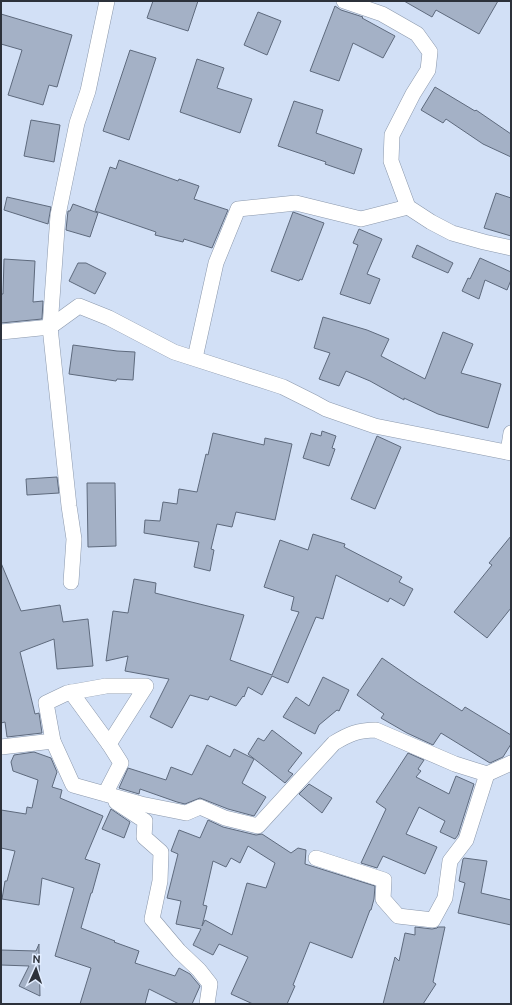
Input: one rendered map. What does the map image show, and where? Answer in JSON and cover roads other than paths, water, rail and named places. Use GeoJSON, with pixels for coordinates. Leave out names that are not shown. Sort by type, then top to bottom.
{"type":"FeatureCollection","features":[{"type":"Feature","properties":{"kind":"street"},"geometry":{"type":"LineString","coordinates":[[71,582],[74,539],[69,506],[50,327],[58,215],[77,123],[88,91],[107,1]]}},
{"type":"Feature","properties":{"kind":"street"},"geometry":{"type":"LineString","coordinates":[[344,1],[382,14],[417,34],[430,52],[428,70],[413,94],[392,135],[390,161],[408,208],[452,233],[511,248]]}},
{"type":"Feature","properties":{"kind":"street"},"geometry":{"type":"LineString","coordinates":[[195,358],[216,263],[238,208],[296,203],[361,219],[408,208]]}},
{"type":"Feature","properties":{"kind":"street"},"geometry":{"type":"LineString","coordinates":[[1,332],[50,327],[79,306],[109,318],[174,352],[283,387],[326,409],[375,426],[510,452],[511,433]]}},
{"type":"Feature","properties":{"kind":"street"},"geometry":{"type":"LineString","coordinates":[[109,744],[146,686],[106,686],[67,693],[46,703],[53,741],[72,785],[141,804],[186,813],[200,807],[225,818],[258,826],[334,743],[349,734],[366,730],[376,730],[456,764],[487,774],[511,762]]}},
{"type":"Feature","properties":{"kind":"street"},"geometry":{"type":"LineString","coordinates":[[71,692],[121,763],[105,794]]}},
{"type":"Feature","properties":{"kind":"street"},"geometry":{"type":"LineString","coordinates":[[1,746],[53,741]]}},
{"type":"Feature","properties":{"kind":"street"},"geometry":{"type":"LineString","coordinates":[[316,858],[384,880],[383,899],[398,916],[433,920],[445,898],[450,861],[466,840],[487,774]]}},
{"type":"Feature","properties":{"kind":"street"},"geometry":{"type":"LineString","coordinates":[[105,794],[145,820],[144,837],[161,852],[160,881],[152,919],[210,984],[206,1004]]}}]}
